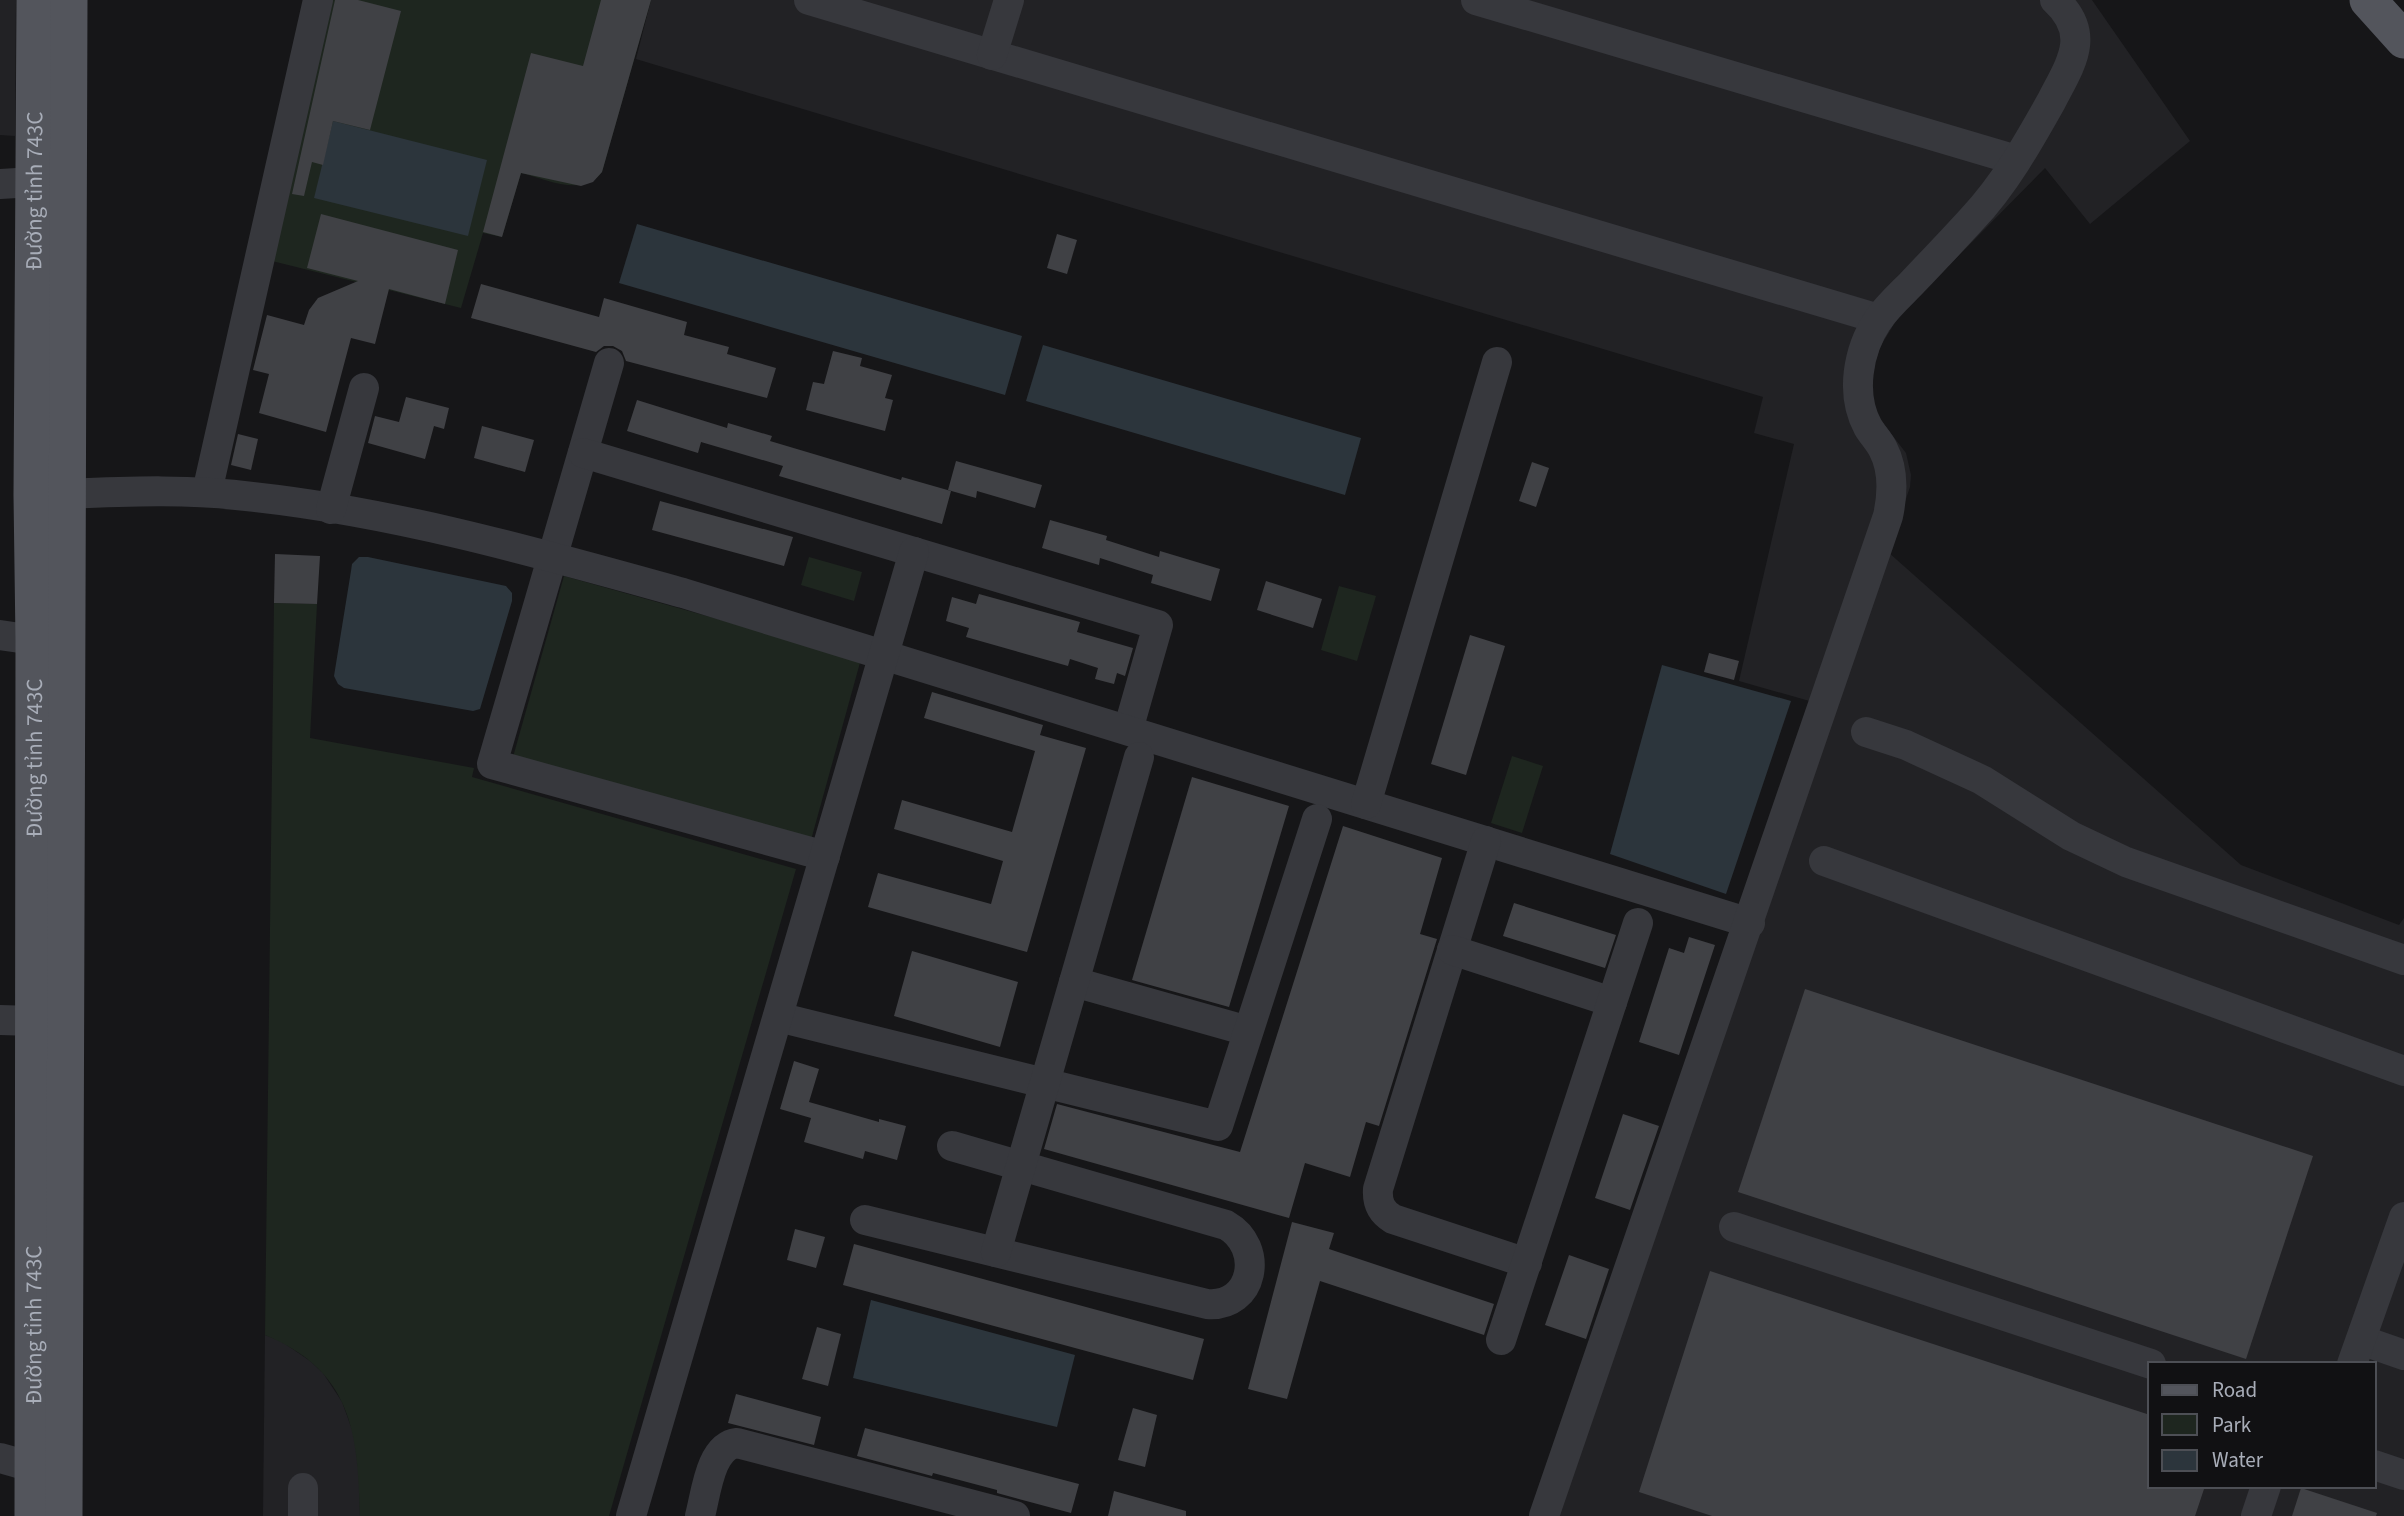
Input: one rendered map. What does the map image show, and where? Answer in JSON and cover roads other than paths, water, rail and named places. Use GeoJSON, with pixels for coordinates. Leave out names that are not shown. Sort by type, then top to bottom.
{"type":"FeatureCollection","features":[{"type":"Feature","properties":{"kind":"main road","name":"Đường tỉnh 743C"},"geometry":{"type":"LineString","coordinates":[[35,0],[17,183],[32,495],[34,638],[64,1516]]}},
{"type":"Feature","properties":{"kind":"main road","name":"Đường tỉnh 743C"},"geometry":{"type":"LineString","coordinates":[[33,1516],[16,1463],[17,1020],[34,638],[69,494],[69,0]]}},
{"type":"Feature","properties":{"kind":"main road"},"geometry":{"type":"LineString","coordinates":[[2368,0],[2404,40]]}},
{"type":"Feature","properties":{"kind":"main road"},"geometry":{"type":"LineString","coordinates":[[32,495],[69,494]]}},
{"type":"Feature","properties":{"kind":"lane"},"geometry":{"type":"LineString","coordinates":[[207,492],[318,0]]}},
{"type":"Feature","properties":{"kind":"lane"},"geometry":{"type":"LineString","coordinates":[[809,0],[1878,319]]}},
{"type":"Feature","properties":{"kind":"lane"},"geometry":{"type":"LineString","coordinates":[[992,55],[1009,0]]}},
{"type":"Feature","properties":{"kind":"lane"},"geometry":{"type":"LineString","coordinates":[[1476,0],[2017,160]]}},
{"type":"Feature","properties":{"kind":"lane"},"geometry":{"type":"LineString","coordinates":[[1544,1516],[1750,923],[1891,504],[1892,478],[1889,464],[1884,450],[1868,427],[1859,396],[1860,364],[1864,348],[1878,319],[1975,217],[2017,160],[2045,113],[2075,51],[2072,19],[2056,0]]}},
{"type":"Feature","properties":{"kind":"lane"},"geometry":{"type":"LineString","coordinates":[[1367,804],[1497,362]]}},
{"type":"Feature","properties":{"kind":"lane"},"geometry":{"type":"LineString","coordinates":[[609,363],[492,764],[825,856]]}},
{"type":"Feature","properties":{"kind":"lane"},"geometry":{"type":"LineString","coordinates":[[331,509],[364,388]]}},
{"type":"Feature","properties":{"kind":"lane"},"geometry":{"type":"LineString","coordinates":[[583,453],[1158,625],[1133,744],[1074,982],[996,1252]]}},
{"type":"Feature","properties":{"kind":"lane"},"geometry":{"type":"LineString","coordinates":[[69,494],[161,491],[253,496],[480,539],[552,557],[683,593],[884,655],[1133,744],[1367,804],[1750,923]]}},
{"type":"Feature","properties":{"kind":"lane"},"geometry":{"type":"LineString","coordinates":[[631,1516],[914,552]]}},
{"type":"Feature","properties":{"kind":"lane"},"geometry":{"type":"LineString","coordinates":[[1866,732],[1906,745],[1982,780],[2071,836],[2126,862],[2401,955]]}},
{"type":"Feature","properties":{"kind":"lane"},"geometry":{"type":"LineString","coordinates":[[778,1017],[1218,1126],[1317,819]]}},
{"type":"Feature","properties":{"kind":"lane"},"geometry":{"type":"LineString","coordinates":[[1486,841],[1378,1189],[1378,1202],[1382,1210],[1394,1219],[1527,1263]]}},
{"type":"Feature","properties":{"kind":"lane"},"geometry":{"type":"LineString","coordinates":[[1824,861],[2404,1071]]}},
{"type":"Feature","properties":{"kind":"lane"},"geometry":{"type":"LineString","coordinates":[[1501,1340],[1638,923]]}},
{"type":"Feature","properties":{"kind":"lane"},"geometry":{"type":"LineString","coordinates":[[1452,950],[1612,1002]]}},
{"type":"Feature","properties":{"kind":"lane"},"geometry":{"type":"LineString","coordinates":[[1074,982],[1248,1031]]}},
{"type":"Feature","properties":{"kind":"lane"},"geometry":{"type":"LineString","coordinates":[[865,1220],[1207,1304],[1223,1304],[1245,1286],[1250,1258],[1245,1242],[1226,1226],[952,1146]]}},
{"type":"Feature","properties":{"kind":"lane"},"geometry":{"type":"LineString","coordinates":[[2404,1217],[2357,1352],[2404,1355]]}},
{"type":"Feature","properties":{"kind":"lane"},"geometry":{"type":"LineString","coordinates":[[1734,1227],[2148,1363]]}},
{"type":"Feature","properties":{"kind":"lane"},"geometry":{"type":"LineString","coordinates":[[700,1516],[716,1456],[724,1446],[737,1443],[1002,1514]]}},
{"type":"Feature","properties":{"kind":"lane"},"geometry":{"type":"LineString","coordinates":[[2376,1466],[2404,1475]]}},
{"type":"Feature","properties":{"kind":"lane"},"geometry":{"type":"LineString","coordinates":[[2256,1516],[2265,1488]]}},
{"type":"Feature","properties":{"kind":"water"},"geometry":{"type":"Polygon","coordinates":[[[333,121],[487,160],[468,236],[314,198],[333,121]]]}},
{"type":"Feature","properties":{"kind":"water"},"geometry":{"type":"Polygon","coordinates":[[[637,224],[1022,336],[1005,395],[619,283],[637,224]]]}},
{"type":"Feature","properties":{"kind":"water"},"geometry":{"type":"Polygon","coordinates":[[[1043,345],[1361,438],[1345,495],[1026,401],[1043,345]]]}},
{"type":"Feature","properties":{"kind":"water"},"geometry":{"type":"Polygon","coordinates":[[[359,557],[506,586],[512,593],[512,601],[480,709],[473,711],[344,688],[338,684],[334,676],[352,564],[359,557]]]}},
{"type":"Feature","properties":{"kind":"water"},"geometry":{"type":"Polygon","coordinates":[[[1662,665],[1791,701],[1726,894],[1610,854],[1662,665]]]}},
{"type":"Feature","properties":{"kind":"water"},"geometry":{"type":"Polygon","coordinates":[[[871,1300],[1075,1355],[1057,1427],[853,1378],[871,1300]]]}}]}
